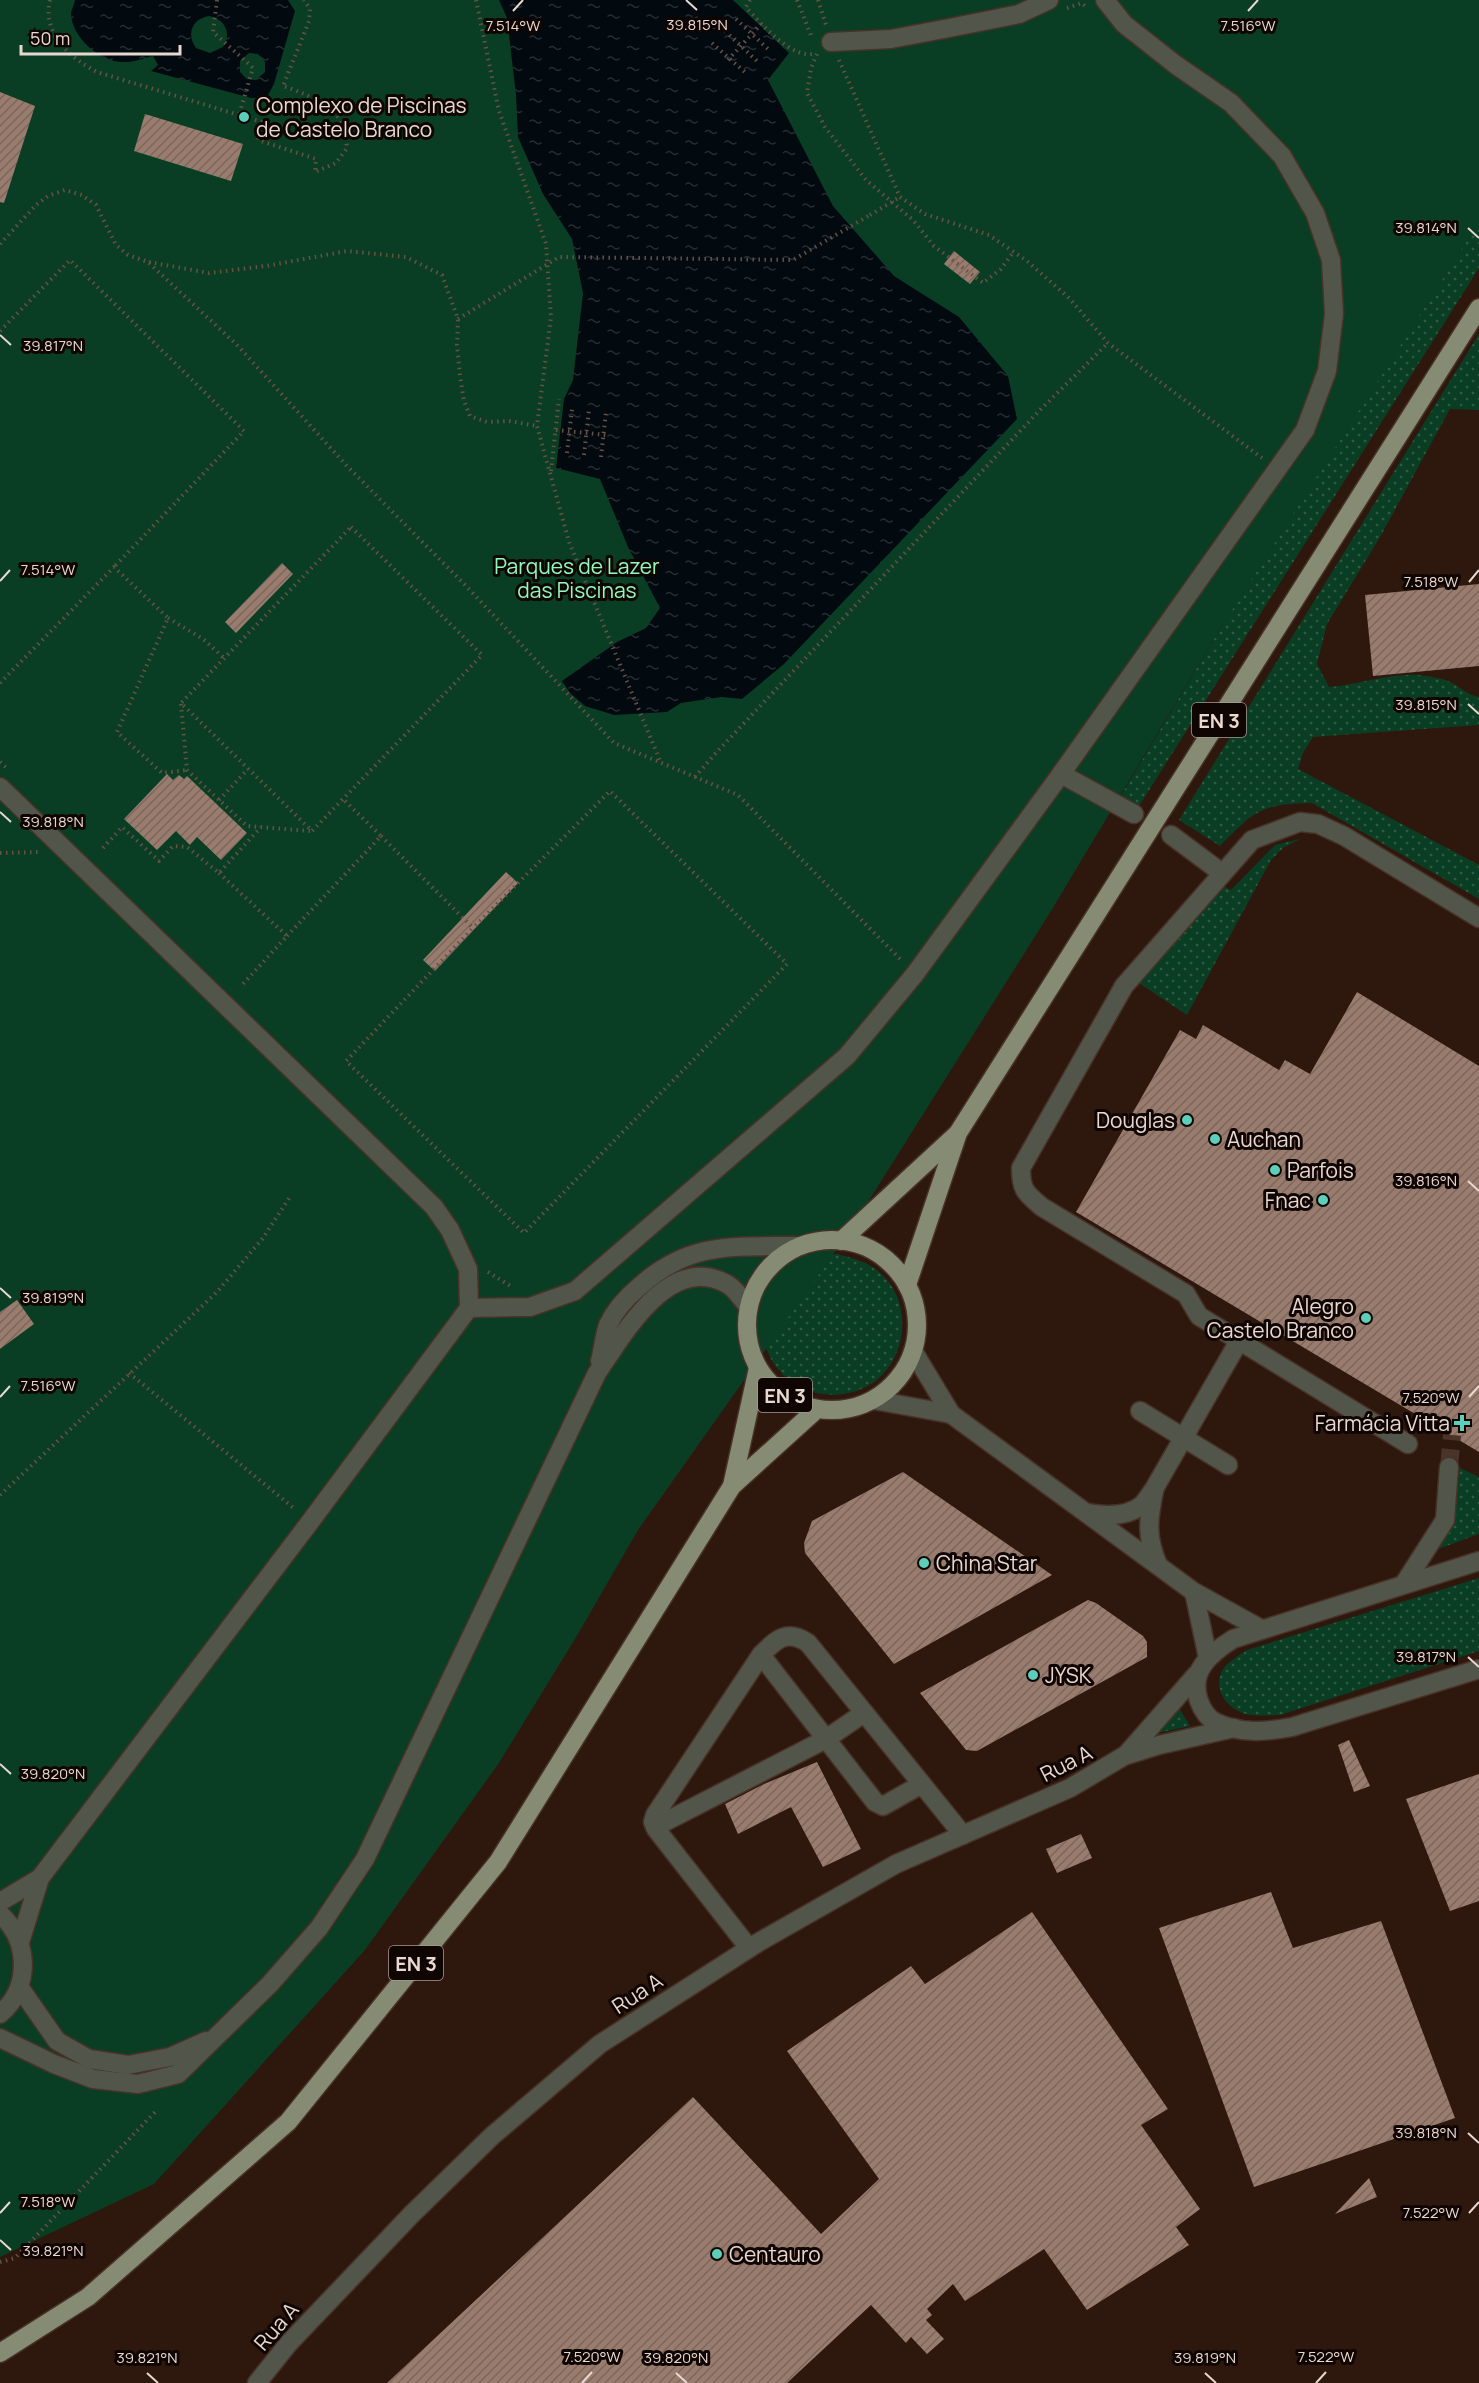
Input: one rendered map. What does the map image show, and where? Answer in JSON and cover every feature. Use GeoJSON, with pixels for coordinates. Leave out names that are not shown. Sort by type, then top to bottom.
{"type":"FeatureCollection","features":[{"type":"Feature","properties":{"kind":"main road","name":"EN 3"},"geometry":{"type":"LineString","coordinates":[[906,1285],[958,1133],[1479,308]]}},
{"type":"Feature","properties":{"kind":"main road","name":"EN 3"},"geometry":{"type":"LineString","coordinates":[[841,1241],[958,1133]]}},
{"type":"Feature","properties":{"kind":"main road","name":"EN 3"},"geometry":{"type":"LineString","coordinates":[[821,1241],[841,1241],[861,1246],[879,1255],[895,1269],[906,1285],[915,1306],[917,1329],[913,1351],[904,1371],[891,1387],[874,1400],[846,1410],[817,1409],[787,1397],[774,1387],[758,1368],[750,1348],[747,1328],[749,1307],[756,1287],[768,1270],[783,1256],[801,1246],[821,1241]]}},
{"type":"Feature","properties":{"kind":"main road","name":"EN 3"},"geometry":{"type":"LineString","coordinates":[[732,1486],[758,1368]]}},
{"type":"Feature","properties":{"kind":"main road","name":"EN 3"},"geometry":{"type":"LineString","coordinates":[[0,2353],[87,2297],[288,2122],[498,1862],[732,1486],[817,1409]]}},
{"type":"Feature","properties":{"kind":"street"},"geometry":{"type":"LineString","coordinates":[[469,1308],[530,1307],[575,1291],[847,1056],[915,974],[1061,774],[1305,430],[1328,371],[1334,314],[1330,260],[1315,213],[1282,156],[1231,103],[1176,65],[1124,24],[1105,0]]}},
{"type":"Feature","properties":{"kind":"street"},"geometry":{"type":"LineString","coordinates":[[823,42],[891,39],[1019,14],[1057,4]]}},
{"type":"Feature","properties":{"kind":"street"},"geometry":{"type":"LineString","coordinates":[[1061,774],[1134,814]]}},
{"type":"Feature","properties":{"kind":"street"},"geometry":{"type":"LineString","coordinates":[[0,787],[434,1207],[450,1230],[468,1269],[469,1308],[40,1878],[20,1942]]}},
{"type":"Feature","properties":{"kind":"street"},"geometry":{"type":"LineString","coordinates":[[1408,1444],[1199,1316],[1186,1294],[1042,1207],[1024,1192],[1021,1183],[1022,1168],[1124,986],[1252,840],[1300,822],[1318,824],[1344,836],[1479,918]]}},
{"type":"Feature","properties":{"kind":"street"},"geometry":{"type":"LineString","coordinates":[[1171,835],[1222,873]]}},
{"type":"Feature","properties":{"kind":"street"},"geometry":{"type":"LineString","coordinates":[[597,1373],[608,1325],[628,1296],[657,1271],[694,1253],[726,1248],[801,1246]]}},
{"type":"Feature","properties":{"kind":"street"},"geometry":{"type":"LineString","coordinates":[[0,2038],[54,2064],[93,2079],[138,2084],[178,2074],[219,2036],[270,1984],[319,1928],[365,1858],[597,1373],[633,1320],[663,1291],[684,1278],[706,1275],[729,1284],[749,1307]]}},
{"type":"Feature","properties":{"kind":"street"},"geometry":{"type":"LineString","coordinates":[[1087,1513],[1105,1516],[1126,1513],[1142,1505],[1154,1489],[1239,1341]]}},
{"type":"Feature","properties":{"kind":"street"},"geometry":{"type":"LineString","coordinates":[[913,1351],[951,1414],[1194,1592],[1261,1629]]}},
{"type":"Feature","properties":{"kind":"street"},"geometry":{"type":"LineString","coordinates":[[874,1400],[951,1414]]}},
{"type":"Feature","properties":{"kind":"street"},"geometry":{"type":"LineString","coordinates":[[1140,1411],[1228,1465]]}},
{"type":"Feature","properties":{"kind":"street"},"geometry":{"type":"LineString","coordinates":[[1404,1584],[1445,1520],[1449,1467]]}},
{"type":"Feature","properties":{"kind":"street"},"geometry":{"type":"LineString","coordinates":[[1154,1489],[1148,1529],[1150,1546],[1158,1565]]}},
{"type":"Feature","properties":{"kind":"street","name":"Rua A"},"geometry":{"type":"LineString","coordinates":[[1124,1756],[1197,1674],[1208,1658],[1233,1639],[1479,1561]]}},
{"type":"Feature","properties":{"kind":"street"},"geometry":{"type":"LineString","coordinates":[[1194,1592],[1208,1658]]}},
{"type":"Feature","properties":{"kind":"street"},"geometry":{"type":"LineString","coordinates":[[749,1948],[655,1827],[654,1815],[761,1655],[779,1639],[789,1635],[808,1643],[963,1835]]}},
{"type":"Feature","properties":{"kind":"street"},"geometry":{"type":"LineString","coordinates":[[761,1655],[875,1803],[883,1806],[922,1784]]}},
{"type":"Feature","properties":{"kind":"street"},"geometry":{"type":"LineString","coordinates":[[1197,1674],[1196,1693],[1205,1714],[1214,1722],[1234,1728],[1268,1732],[1292,1727],[1479,1669]]}},
{"type":"Feature","properties":{"kind":"street"},"geometry":{"type":"LineString","coordinates":[[655,1827],[826,1739],[864,1713]]}},
{"type":"Feature","properties":{"kind":"street","name":"Rua A"},"geometry":{"type":"LineString","coordinates":[[257,2383],[289,2343],[412,2214],[492,2136],[600,2044],[749,1948],[896,1864],[1070,1788],[1124,1756],[1159,1745],[1234,1728]]}},
{"type":"Feature","properties":{"kind":"street"},"geometry":{"type":"LineString","coordinates":[[0,1902],[40,1878]]}},
{"type":"Feature","properties":{"kind":"street"},"geometry":{"type":"LineString","coordinates":[[0,1914],[9,1922],[20,1942],[24,1965],[20,1988],[8,2008],[0,2014]]}},
{"type":"Feature","properties":{"kind":"street"},"geometry":{"type":"LineString","coordinates":[[20,1988],[57,2041],[89,2059],[128,2065],[170,2057],[219,2036]]}},
{"type":"Feature","properties":{"kind":"path"},"geometry":{"type":"LineString","coordinates":[[50,0],[47,12],[54,34],[65,52],[76,61],[97,72],[262,122],[258,140],[316,159],[315,172],[336,163],[347,148],[345,132],[339,119],[312,99],[283,86],[309,21],[310,9],[304,0]]}},
{"type":"Feature","properties":{"kind":"path"},"geometry":{"type":"LineString","coordinates":[[217,0],[213,32],[253,68],[239,115]]}},
{"type":"Feature","properties":{"kind":"path"},"geometry":{"type":"LineString","coordinates":[[476,0],[500,111],[546,244],[551,317],[537,426],[569,542],[661,764]]}},
{"type":"Feature","properties":{"kind":"path"},"geometry":{"type":"LineString","coordinates":[[750,0],[746,7],[761,24],[795,52],[813,55],[818,52],[807,93],[825,127],[866,180],[913,220],[934,246],[983,283],[1001,269],[1014,252]]}},
{"type":"Feature","properties":{"kind":"path"},"geometry":{"type":"LineString","coordinates":[[797,0],[823,42],[840,61],[900,197],[926,214],[989,235],[1014,252],[1069,298],[1108,343],[1277,469]]}},
{"type":"Feature","properties":{"kind":"path"},"geometry":{"type":"LineString","coordinates":[[818,0],[823,42]]}},
{"type":"Feature","properties":{"kind":"path"},"geometry":{"type":"LineString","coordinates":[[1057,4],[1081,1],[1090,11]]}},
{"type":"Feature","properties":{"kind":"path"},"geometry":{"type":"LineString","coordinates":[[736,19],[769,50]]}},
{"type":"Feature","properties":{"kind":"path"},"geometry":{"type":"LineString","coordinates":[[729,60],[761,24]]}},
{"type":"Feature","properties":{"kind":"path"},"geometry":{"type":"LineString","coordinates":[[725,31],[758,62]]}},
{"type":"Feature","properties":{"kind":"path"},"geometry":{"type":"LineString","coordinates":[[712,43],[747,74]]}},
{"type":"Feature","properties":{"kind":"path"},"geometry":{"type":"LineString","coordinates":[[840,61],[850,60]]}},
{"type":"Feature","properties":{"kind":"path"},"geometry":{"type":"LineString","coordinates":[[0,244],[48,196],[65,190],[82,195],[96,206],[116,245],[128,255],[148,262],[209,273],[266,266],[347,250],[406,257],[442,275],[458,319],[457,345],[460,376],[464,401],[470,416],[487,422],[509,421],[537,426]]}},
{"type":"Feature","properties":{"kind":"path"},"geometry":{"type":"LineString","coordinates":[[458,319],[559,257],[793,260],[900,197]]}},
{"type":"Feature","properties":{"kind":"path"},"geometry":{"type":"LineString","coordinates":[[0,331],[70,260],[244,431],[0,683]]}},
{"type":"Feature","properties":{"kind":"path"},"geometry":{"type":"LineString","coordinates":[[148,262],[238,346],[346,465],[458,578],[615,743],[738,795],[904,964],[910,955]]}},
{"type":"Feature","properties":{"kind":"path"},"geometry":{"type":"LineString","coordinates":[[695,777],[714,754],[999,454],[1108,343]]}},
{"type":"Feature","properties":{"kind":"path"},"geometry":{"type":"LineString","coordinates":[[551,474],[559,399]]}},
{"type":"Feature","properties":{"kind":"path"},"geometry":{"type":"LineString","coordinates":[[567,453],[572,409]]}},
{"type":"Feature","properties":{"kind":"path"},"geometry":{"type":"LineString","coordinates":[[584,455],[589,410]]}},
{"type":"Feature","properties":{"kind":"path"},"geometry":{"type":"LineString","coordinates":[[601,457],[606,412]]}},
{"type":"Feature","properties":{"kind":"path"},"geometry":{"type":"LineString","coordinates":[[556,430],[606,435]]}},
{"type":"Feature","properties":{"kind":"path"},"geometry":{"type":"LineString","coordinates":[[351,527],[482,655],[312,831],[247,826],[187,770],[181,703],[351,527]]}},
{"type":"Feature","properties":{"kind":"path"},"geometry":{"type":"LineString","coordinates":[[114,567],[168,618],[203,639],[224,658]]}},
{"type":"Feature","properties":{"kind":"path"},"geometry":{"type":"LineString","coordinates":[[168,618],[117,732],[162,773],[187,770]]}},
{"type":"Feature","properties":{"kind":"path"},"geometry":{"type":"LineString","coordinates":[[181,703],[312,831]]}},
{"type":"Feature","properties":{"kind":"path"},"geometry":{"type":"LineString","coordinates":[[0,762],[8,770]]}},
{"type":"Feature","properties":{"kind":"path"},"geometry":{"type":"LineString","coordinates":[[219,800],[248,769]]}},
{"type":"Feature","properties":{"kind":"path"},"geometry":{"type":"LineString","coordinates":[[610,791],[787,963],[524,1233],[346,1061],[473,928],[610,791]]}},
{"type":"Feature","properties":{"kind":"path"},"geometry":{"type":"LineString","coordinates":[[343,799],[473,928]]}},
{"type":"Feature","properties":{"kind":"path"},"geometry":{"type":"LineString","coordinates":[[103,848],[122,827],[159,861],[174,846],[187,846],[287,936]]}},
{"type":"Feature","properties":{"kind":"path"},"geometry":{"type":"LineString","coordinates":[[219,873],[261,827]]}},
{"type":"Feature","properties":{"kind":"path"},"geometry":{"type":"LineString","coordinates":[[242,985],[381,836]]}},
{"type":"Feature","properties":{"kind":"path"},"geometry":{"type":"LineString","coordinates":[[0,853],[39,853],[60,846]]}},
{"type":"Feature","properties":{"kind":"path"},"geometry":{"type":"LineString","coordinates":[[0,1495],[217,1292],[263,1238],[290,1197]]}},
{"type":"Feature","properties":{"kind":"path"},"geometry":{"type":"LineString","coordinates":[[484,1267],[510,1287],[519,1288]]}},
{"type":"Feature","properties":{"kind":"path"},"geometry":{"type":"LineString","coordinates":[[129,1373],[310,1522]]}},
{"type":"Feature","properties":{"kind":"path"},"geometry":{"type":"LineString","coordinates":[[0,2262],[15,2258],[155,2112]]}},
{"type":"Feature","properties":{"kind":"green space","name":"Parques de Lazer das Piscinas"},"geometry":{"type":"Polygon","coordinates":[[[0,0],[1479,0],[1479,222],[1220,629],[1051,911],[851,1229],[638,1530],[499,1763],[365,1950],[154,2184],[0,2257],[0,0]]]}},
{"type":"Feature","properties":{"kind":"green space"},"geometry":{"type":"Polygon","coordinates":[[[1479,211],[1479,268],[1134,814],[1116,804],[1220,629],[1479,211]]]}},
{"type":"Feature","properties":{"kind":"green space"},"geometry":{"type":"Polygon","coordinates":[[[1479,334],[1479,410],[1450,409],[1380,537],[1327,624],[1317,664],[1329,687],[1407,675],[1426,676],[1447,681],[1479,697],[1479,725],[1313,737],[1303,753],[1298,769],[1479,865],[1479,899],[1312,803],[1281,805],[1260,811],[1242,824],[1220,846],[1179,820],[1479,334]]]}},
{"type":"Feature","properties":{"kind":"green space"},"geometry":{"type":"Polygon","coordinates":[[[1300,839],[1283,848],[1271,860],[1187,1015],[1139,983],[1223,886],[1231,890],[1275,845],[1300,839]]]}},
{"type":"Feature","properties":{"kind":"green space"},"geometry":{"type":"Polygon","coordinates":[[[837,1254],[869,1265],[889,1282],[901,1308],[902,1323],[897,1351],[891,1364],[882,1375],[871,1384],[858,1390],[829,1395],[801,1388],[789,1380],[772,1361],[761,1328],[813,1256],[837,1254]]]}},
{"type":"Feature","properties":{"kind":"green space"},"geometry":{"type":"Polygon","coordinates":[[[1456,1466],[1479,1477],[1479,1534],[1433,1551],[1456,1466]]]}},
{"type":"Feature","properties":{"kind":"green space"},"geometry":{"type":"Polygon","coordinates":[[[1479,1578],[1479,1651],[1280,1715],[1244,1714],[1232,1707],[1223,1697],[1219,1683],[1224,1668],[1247,1650],[1479,1578]]]}},
{"type":"Feature","properties":{"kind":"green space"},"geometry":{"type":"Polygon","coordinates":[[[1179,1708],[1190,1726],[1153,1734],[1179,1708]]]}},
{"type":"Feature","properties":{"kind":"water"},"geometry":{"type":"Polygon","coordinates":[[[75,0],[288,0],[295,11],[274,84],[267,97],[251,98],[151,71],[158,65],[153,56],[126,62],[107,59],[98,54],[82,40],[72,22],[71,13],[75,0]],[[209,16],[198,20],[192,28],[191,38],[196,48],[210,53],[223,47],[227,32],[223,23],[209,16]],[[249,53],[240,61],[240,72],[247,79],[256,80],[265,72],[265,62],[258,54],[249,53]]]}},
{"type":"Feature","properties":{"kind":"water"},"geometry":{"type":"Polygon","coordinates":[[[499,0],[733,0],[789,53],[768,80],[833,206],[894,276],[959,317],[1008,376],[1017,419],[784,664],[742,699],[721,697],[681,703],[667,712],[614,715],[585,706],[570,693],[562,681],[617,642],[646,628],[660,608],[628,547],[600,479],[556,468],[564,399],[573,380],[583,293],[572,239],[543,194],[518,137],[516,95],[507,18],[499,0]]]}},
{"type":"Feature","properties":{"kind":"building"},"geometry":{"type":"Polygon","coordinates":[[[0,92],[35,106],[4,203],[0,202],[0,92]]]}},
{"type":"Feature","properties":{"kind":"building"},"geometry":{"type":"Polygon","coordinates":[[[145,114],[243,144],[231,181],[134,151],[145,114]]]}},
{"type":"Feature","properties":{"kind":"building"},"geometry":{"type":"Polygon","coordinates":[[[954,251],[980,272],[970,284],[944,264],[954,251]]]}},
{"type":"Feature","properties":{"kind":"building"},"geometry":{"type":"Polygon","coordinates":[[[282,563],[293,574],[236,633],[225,622],[282,563]]]}},
{"type":"Feature","properties":{"kind":"building"},"geometry":{"type":"Polygon","coordinates":[[[1479,584],[1479,666],[1373,676],[1365,595],[1479,584]]]}},
{"type":"Feature","properties":{"kind":"building"},"geometry":{"type":"Polygon","coordinates":[[[167,774],[173,780],[179,775],[184,779],[187,776],[247,833],[221,860],[197,837],[190,845],[176,831],[157,850],[124,819],[167,774]]]}},
{"type":"Feature","properties":{"kind":"building"},"geometry":{"type":"Polygon","coordinates":[[[506,872],[518,883],[435,971],[423,960],[506,872]]]}},
{"type":"Feature","properties":{"kind":"building","name":"Alegro Castelo Branco"},"geometry":{"type":"Polygon","coordinates":[[[1357,992],[1479,1066],[1479,1452],[1076,1212],[1180,1030],[1196,1039],[1203,1025],[1279,1070],[1285,1060],[1310,1074],[1357,992]]]}},
{"type":"Feature","properties":{"kind":"building"},"geometry":{"type":"Polygon","coordinates":[[[17,1300],[34,1324],[0,1349],[0,1312],[17,1300]]]}},
{"type":"Feature","properties":{"kind":"building","name":"China Star"},"geometry":{"type":"Polygon","coordinates":[[[903,1472],[1052,1575],[894,1664],[805,1553],[804,1543],[812,1521],[903,1472]]]}},
{"type":"Feature","properties":{"kind":"building","name":"JYSK"},"geometry":{"type":"Polygon","coordinates":[[[1088,1600],[1096,1603],[1143,1636],[1147,1642],[1147,1657],[977,1751],[966,1750],[920,1693],[1088,1600]]]}},
{"type":"Feature","properties":{"kind":"building"},"geometry":{"type":"Polygon","coordinates":[[[1349,1740],[1370,1786],[1354,1792],[1338,1745],[1349,1740]]]}},
{"type":"Feature","properties":{"kind":"building"},"geometry":{"type":"Polygon","coordinates":[[[817,1762],[861,1849],[823,1867],[791,1807],[738,1834],[725,1804],[764,1784],[817,1762]]]}},
{"type":"Feature","properties":{"kind":"building"},"geometry":{"type":"Polygon","coordinates":[[[1479,1774],[1479,1901],[1450,1911],[1406,1799],[1479,1774]]]}},
{"type":"Feature","properties":{"kind":"building"},"geometry":{"type":"Polygon","coordinates":[[[1081,1834],[1092,1858],[1057,1873],[1046,1849],[1081,1834]]]}},
{"type":"Feature","properties":{"kind":"building"},"geometry":{"type":"Polygon","coordinates":[[[1271,1892],[1293,1948],[1381,1921],[1455,2118],[1254,2187],[1159,1928],[1271,1892]]]}},
{"type":"Feature","properties":{"kind":"building"},"geometry":{"type":"Polygon","coordinates":[[[1032,1912],[1168,2109],[1141,2125],[1200,2209],[1176,2227],[1189,2245],[1087,2310],[1044,2249],[965,2301],[953,2284],[927,2309],[932,2315],[926,2320],[944,2339],[927,2354],[911,2337],[906,2343],[871,2305],[787,2383],[387,2383],[693,2097],[821,2234],[879,2179],[787,2051],[911,1966],[925,1984],[1032,1912]]]}},
{"type":"Feature","properties":{"kind":"building"},"geometry":{"type":"Polygon","coordinates":[[[1369,2178],[1377,2197],[1335,2214],[1369,2178]]]}},
{"type":"Feature","properties":{"kind":"tunnel"},"geometry":{"type":"LineString","coordinates":[[1449,1467],[1452,1435]]}},
{"type":"Feature","properties":{"kind":"place","name":"Complexo de Piscinas de Castelo Branco"},"geometry":{"type":"Point","coordinates":[244,117]}},
{"type":"Feature","properties":{"kind":"place","name":"Douglas"},"geometry":{"type":"Point","coordinates":[1187,1120]}},
{"type":"Feature","properties":{"kind":"place","name":"Auchan"},"geometry":{"type":"Point","coordinates":[1215,1139]}},
{"type":"Feature","properties":{"kind":"place","name":"Parfois"},"geometry":{"type":"Point","coordinates":[1275,1170]}},
{"type":"Feature","properties":{"kind":"place","name":"Fnac"},"geometry":{"type":"Point","coordinates":[1323,1200]}},
{"type":"Feature","properties":{"kind":"place","name":"Alegro Castelo Branco"},"geometry":{"type":"Point","coordinates":[1366,1318]}},
{"type":"Feature","properties":{"kind":"place","name":"Farmácia Vitta"},"geometry":{"type":"Point","coordinates":[1462,1423]}},
{"type":"Feature","properties":{"kind":"place","name":"China Star"},"geometry":{"type":"Point","coordinates":[924,1563]}},
{"type":"Feature","properties":{"kind":"place","name":"JYSK"},"geometry":{"type":"Point","coordinates":[1033,1675]}},
{"type":"Feature","properties":{"kind":"place","name":"Centauro"},"geometry":{"type":"Point","coordinates":[717,2254]}}]}
